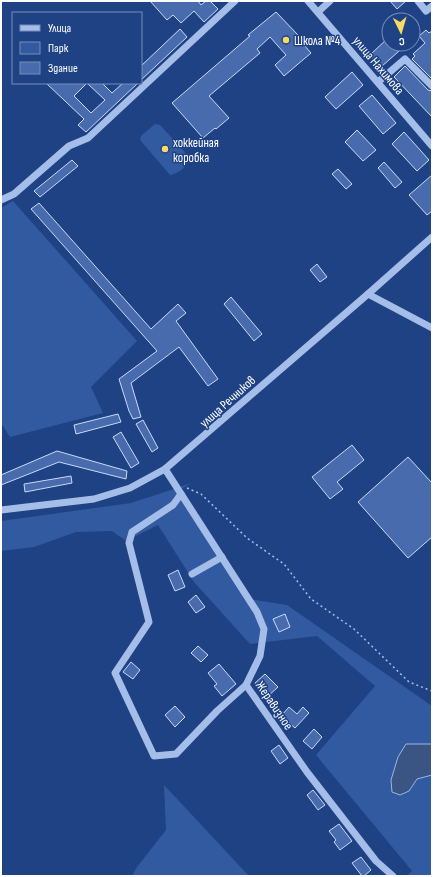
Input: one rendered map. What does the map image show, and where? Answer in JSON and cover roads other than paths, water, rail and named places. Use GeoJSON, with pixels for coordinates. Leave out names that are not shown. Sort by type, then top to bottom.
{"type":"FeatureCollection","features":[{"type":"Feature","properties":{"kind":"street"},"geometry":{"type":"LineString","coordinates":[[1,200],[14,194],[69,146],[88,138],[235,1]]}},
{"type":"Feature","properties":{"kind":"street","name":"улица Нахимова"},"geometry":{"type":"LineString","coordinates":[[308,1],[432,146]]}},
{"type":"Feature","properties":{"kind":"street"},"geometry":{"type":"LineString","coordinates":[[318,12],[330,1]]}},
{"type":"Feature","properties":{"kind":"street"},"geometry":{"type":"LineString","coordinates":[[418,1],[426,11],[432,6]]}},
{"type":"Feature","properties":{"kind":"street"},"geometry":{"type":"LineString","coordinates":[[378,82],[405,59],[432,86]]}},
{"type":"Feature","properties":{"kind":"street","name":"улица Речников"},"geometry":{"type":"LineString","coordinates":[[1,510],[94,499],[130,488],[165,470],[432,237]]}},
{"type":"Feature","properties":{"kind":"street"},"geometry":{"type":"LineString","coordinates":[[368,294],[432,328]]}},
{"type":"Feature","properties":{"kind":"street","name":"Жеравизное"},"geometry":{"type":"LineString","coordinates":[[165,470],[257,612],[264,629],[260,656],[246,685],[302,766],[376,861],[393,876]]}},
{"type":"Feature","properties":{"kind":"street"},"geometry":{"type":"LineString","coordinates":[[181,494],[173,504],[132,532],[129,543],[150,622],[115,673],[154,756],[176,754],[217,711],[246,685]]}},
{"type":"Feature","properties":{"kind":"street"},"geometry":{"type":"LineString","coordinates":[[192,574],[222,557]]}},
{"type":"Feature","properties":{"kind":"place","name":"Школа №4"},"geometry":{"type":"Point","coordinates":[286,40]}},
{"type":"Feature","properties":{"kind":"place","name":"хоккейная коробка"},"geometry":{"type":"Point","coordinates":[165,149]}}]}
